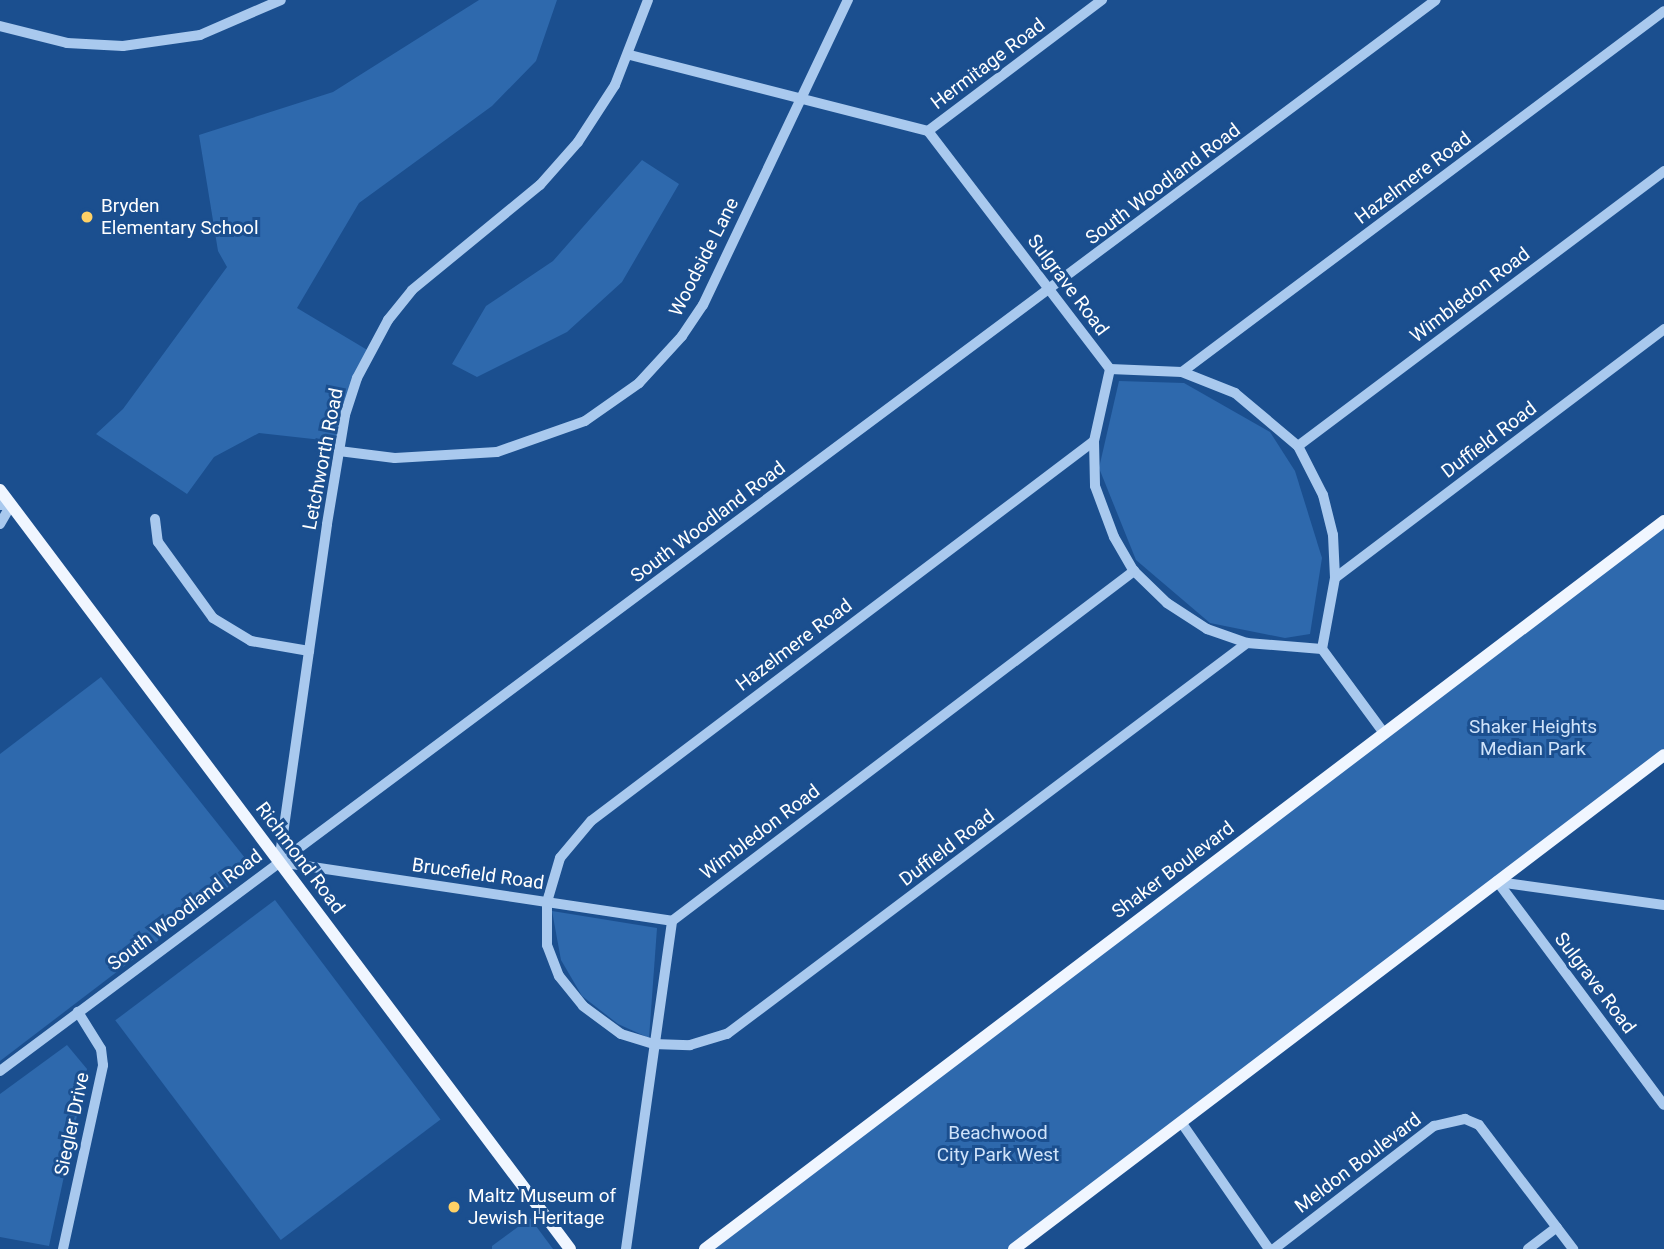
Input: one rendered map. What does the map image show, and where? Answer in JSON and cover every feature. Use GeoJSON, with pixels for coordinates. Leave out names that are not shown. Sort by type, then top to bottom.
{"type":"FeatureCollection","features":[{"type":"Feature","properties":{"kind":"main road","name":"Richmond Road"},"geometry":{"type":"LineString","coordinates":[[0,490],[6,505],[570,1249]]}},
{"type":"Feature","properties":{"kind":"main road","name":"Shaker Boulevard"},"geometry":{"type":"LineString","coordinates":[[705,1249],[1664,521]]}},
{"type":"Feature","properties":{"kind":"main road"},"geometry":{"type":"LineString","coordinates":[[1014,1249],[1664,755]]}},
{"type":"Feature","properties":{"kind":"street"},"geometry":{"type":"LineString","coordinates":[[0,26],[67,43],[136,45],[200,35],[281,0]]}},
{"type":"Feature","properties":{"kind":"street","name":"Letchworth Road"},"geometry":{"type":"LineString","coordinates":[[279,862],[339,451],[357,378],[388,320],[438,264],[516,205],[560,163],[598,113],[630,55],[648,0]]}},
{"type":"Feature","properties":{"kind":"street","name":"Woodside Lane"},"geometry":{"type":"LineString","coordinates":[[339,451],[395,458],[497,452],[557,434],[613,404],[662,361],[703,305],[848,0]]}},
{"type":"Feature","properties":{"kind":"street","name":"Hermitage Road"},"geometry":{"type":"LineString","coordinates":[[928,131],[1102,0]]}},
{"type":"Feature","properties":{"kind":"street","name":"South Woodland Road"},"geometry":{"type":"LineString","coordinates":[[0,1070],[1051,291],[1436,0]]}},
{"type":"Feature","properties":{"kind":"street","name":"Hazelmere Road"},"geometry":{"type":"LineString","coordinates":[[1182,372],[1664,11]]}},
{"type":"Feature","properties":{"kind":"street"},"geometry":{"type":"LineString","coordinates":[[630,55],[928,131]]}},
{"type":"Feature","properties":{"kind":"street","name":"Sulgrave Road"},"geometry":{"type":"LineString","coordinates":[[928,131],[1110,369]]}},
{"type":"Feature","properties":{"kind":"street","name":"Wimbledon Road"},"geometry":{"type":"LineString","coordinates":[[1298,446],[1664,171]]}},
{"type":"Feature","properties":{"kind":"street","name":"Duffield Road"},"geometry":{"type":"LineString","coordinates":[[1335,578],[1664,329]]}},
{"type":"Feature","properties":{"kind":"street"},"geometry":{"type":"LineString","coordinates":[[1322,649],[1247,643],[1207,629],[1167,603],[1134,571],[1114,537],[1095,486],[1094,441],[1110,369],[1182,372],[1235,393],[1298,446],[1323,495],[1333,535],[1335,578],[1322,649],[1384,733]]}},
{"type":"Feature","properties":{"kind":"street","name":"Hazelmere Road"},"geometry":{"type":"LineString","coordinates":[[653,1044],[604,1024],[559,976],[547,945],[547,902],[560,858],[591,821],[1094,441]]}},
{"type":"Feature","properties":{"kind":"street"},"geometry":{"type":"LineString","coordinates":[[0,524],[6,505]]}},
{"type":"Feature","properties":{"kind":"street"},"geometry":{"type":"LineString","coordinates":[[155,519],[158,542],[213,618],[251,641],[309,650]]}},
{"type":"Feature","properties":{"kind":"street","name":"Wimbledon Road"},"geometry":{"type":"LineString","coordinates":[[672,920],[1134,571]]}},
{"type":"Feature","properties":{"kind":"street","name":"Duffield Road"},"geometry":{"type":"LineString","coordinates":[[653,1044],[707,1042],[753,1017],[1247,643]]}},
{"type":"Feature","properties":{"kind":"street","name":"Brucefield Road"},"geometry":{"type":"LineString","coordinates":[[279,862],[672,920]]}},
{"type":"Feature","properties":{"kind":"street"},"geometry":{"type":"LineString","coordinates":[[1497,881],[1664,905]]}},
{"type":"Feature","properties":{"kind":"street","name":"Sulgrave Road"},"geometry":{"type":"LineString","coordinates":[[1497,881],[1664,1105]]}},
{"type":"Feature","properties":{"kind":"street"},"geometry":{"type":"LineString","coordinates":[[626,1249],[672,920]]}},
{"type":"Feature","properties":{"kind":"street","name":"Siegler Drive"},"geometry":{"type":"LineString","coordinates":[[63,1249],[103,1065],[101,1049],[78,1012]]}},
{"type":"Feature","properties":{"kind":"street","name":"Meldon Boulevard"},"geometry":{"type":"LineString","coordinates":[[1272,1249],[1448,1120],[1465,1119],[1479,1125],[1573,1249]]}},
{"type":"Feature","properties":{"kind":"street"},"geometry":{"type":"LineString","coordinates":[[1181,1122],[1272,1249]]}},
{"type":"Feature","properties":{"kind":"street"},"geometry":{"type":"LineString","coordinates":[[1528,1249],[1557,1227]]}},
{"type":"Feature","properties":{"kind":"green space"},"geometry":{"type":"Polygon","coordinates":[[[479,0],[557,0],[536,61],[492,106],[359,203],[297,308],[369,351],[340,442],[259,433],[214,457],[187,494],[96,434],[123,409],[227,267],[218,251],[199,135],[333,92],[479,0]]]}},
{"type":"Feature","properties":{"kind":"green space"},"geometry":{"type":"Polygon","coordinates":[[[642,160],[679,184],[622,282],[567,332],[477,377],[452,364],[486,306],[553,261],[642,160]]]}},
{"type":"Feature","properties":{"kind":"green space"},"geometry":{"type":"Polygon","coordinates":[[[1119,381],[1184,383],[1270,432],[1295,471],[1322,558],[1310,634],[1285,638],[1210,623],[1136,560],[1099,468],[1119,381]]]}},
{"type":"Feature","properties":{"kind":"green space","name":"Beachwood City Park West"},"geometry":{"type":"Polygon","coordinates":[[[1664,521],[1664,755],[1014,1249],[705,1249],[1664,521]]]}},
{"type":"Feature","properties":{"kind":"green space"},"geometry":{"type":"Polygon","coordinates":[[[101,677],[253,868],[0,1061],[0,754],[101,677]]]}},
{"type":"Feature","properties":{"kind":"green space"},"geometry":{"type":"Polygon","coordinates":[[[275,900],[440,1120],[281,1240],[115,1020],[275,900]]]}},
{"type":"Feature","properties":{"kind":"green space"},"geometry":{"type":"Polygon","coordinates":[[[552,911],[657,928],[649,1038],[618,1024],[582,996],[561,960],[552,911]]]}},
{"type":"Feature","properties":{"kind":"green space"},"geometry":{"type":"Polygon","coordinates":[[[67,1045],[87,1069],[49,1246],[0,1237],[0,1094],[67,1045]]]}},
{"type":"Feature","properties":{"kind":"green space"},"geometry":{"type":"Polygon","coordinates":[[[530,1218],[553,1249],[492,1249],[492,1246],[530,1218]]]}},
{"type":"Feature","properties":{"kind":"place","name":"Bryden Elementary School"},"geometry":{"type":"Point","coordinates":[87,217]}},
{"type":"Feature","properties":{"kind":"place","name":"Maltz Museum of Jewish Heritage"},"geometry":{"type":"Point","coordinates":[454,1207]}},
{"type":"Feature","properties":{"kind":"park label","name":"Shaker Heights Median Park"},"geometry":{"type":"Point","coordinates":[1533,738]}}]}
